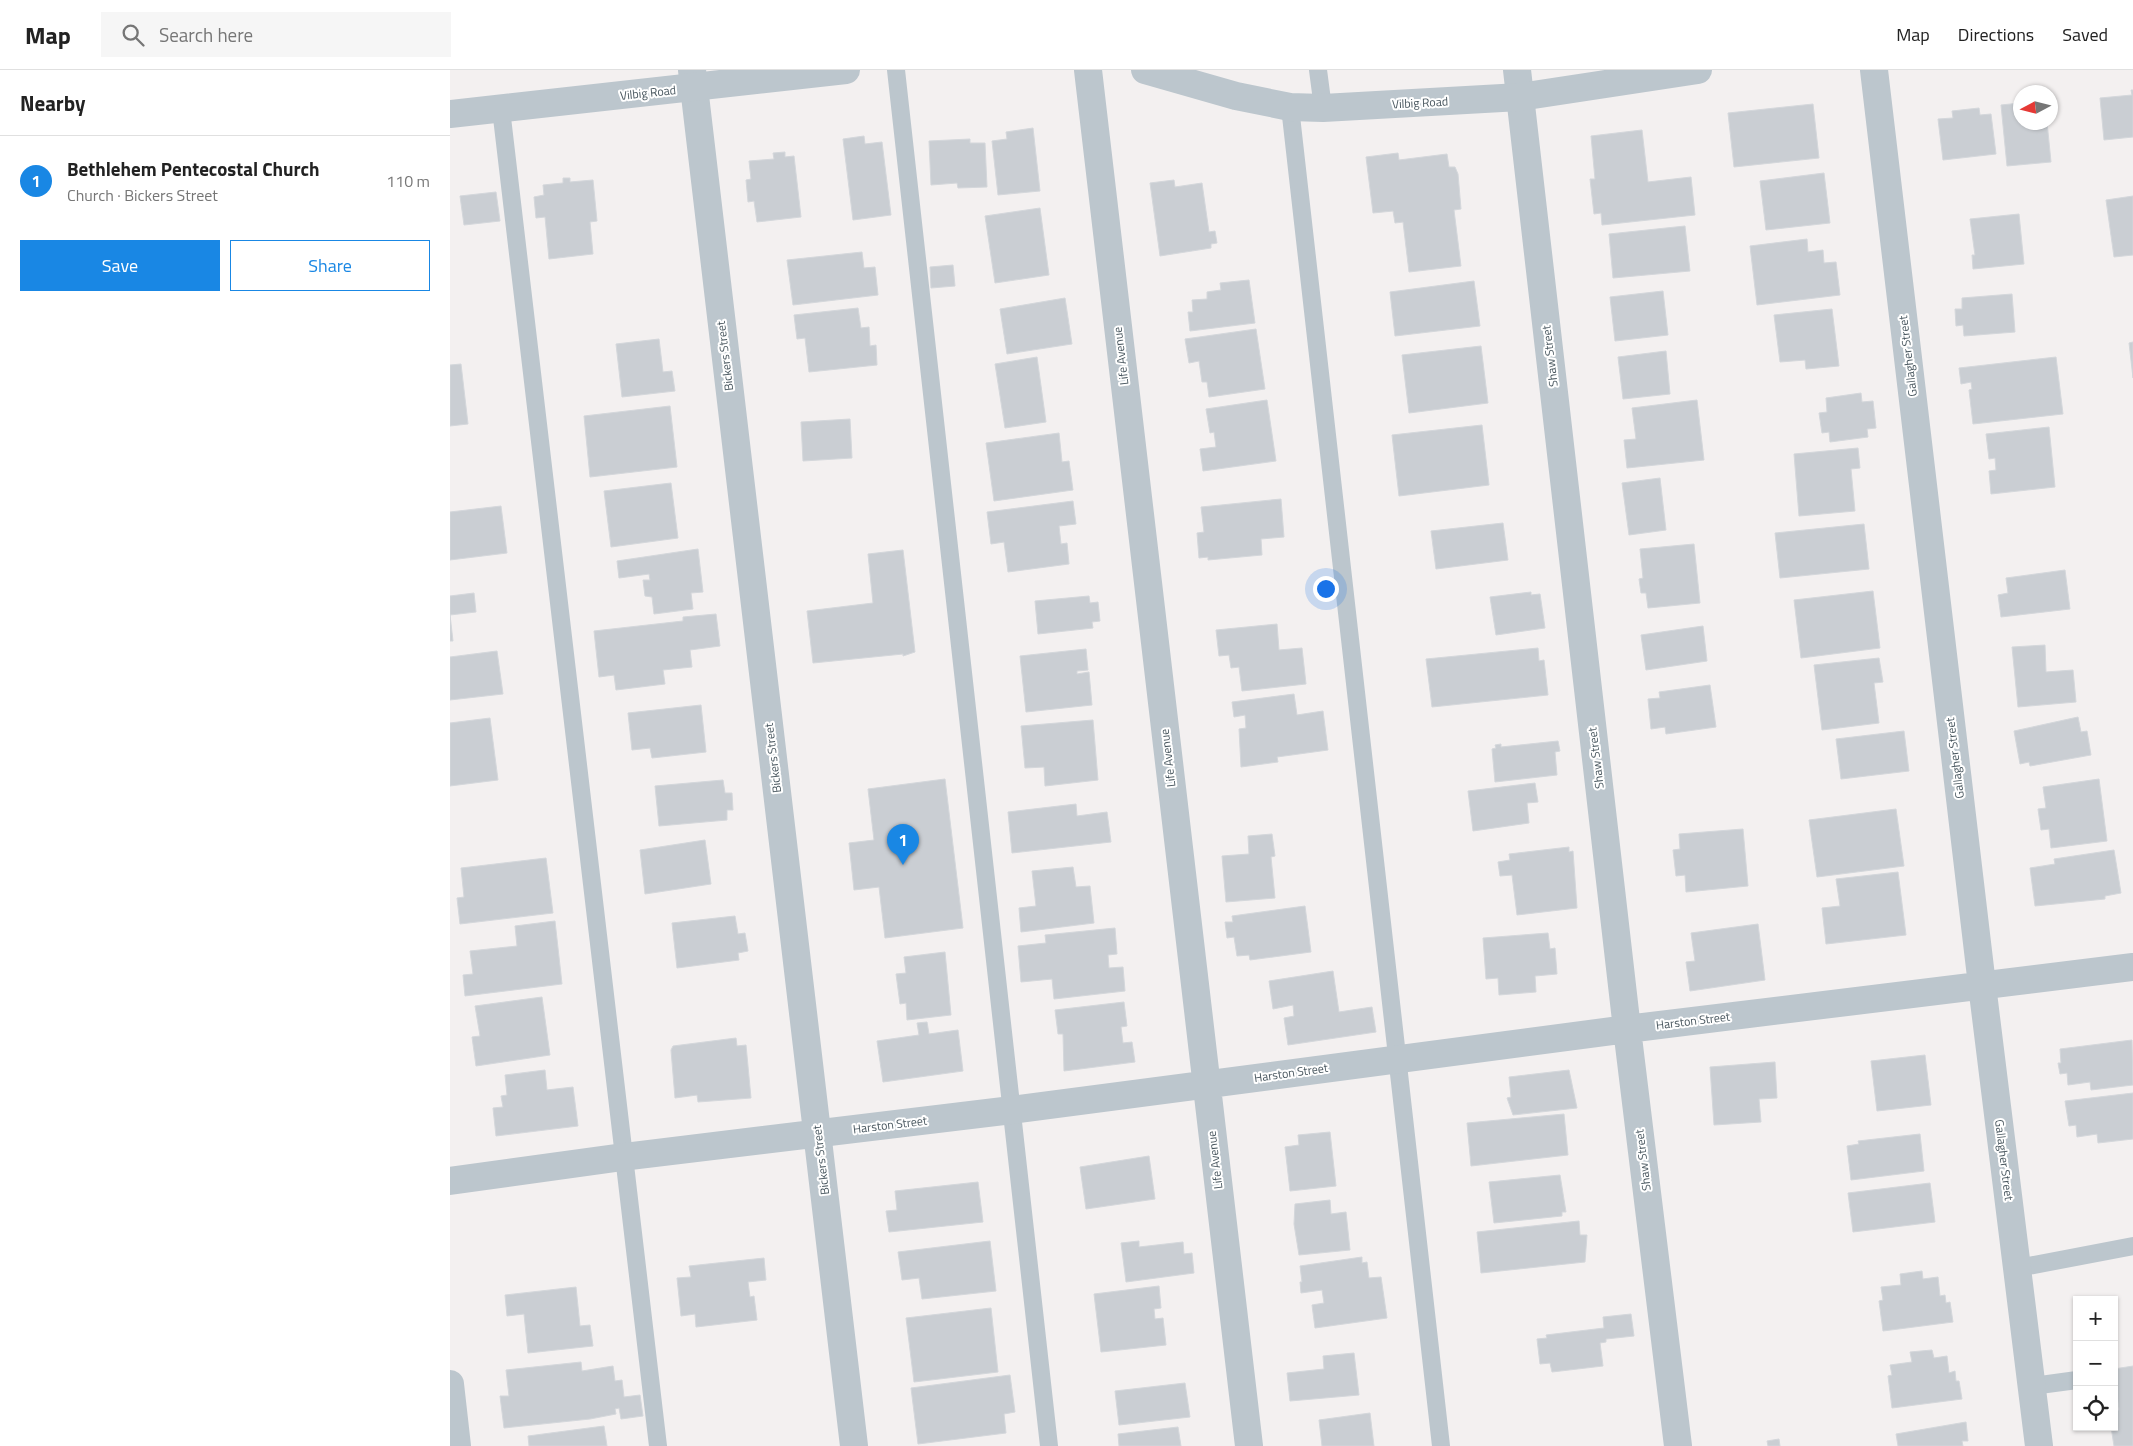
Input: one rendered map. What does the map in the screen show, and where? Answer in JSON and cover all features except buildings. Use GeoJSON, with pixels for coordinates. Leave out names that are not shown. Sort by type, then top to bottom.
{"type":"FeatureCollection","features":[{"type":"Feature","properties":{"kind":"street","name":"Vilbig Road"},"geometry":{"type":"LineString","coordinates":[[450,114],[500,109],[693,79],[846,70]]}},
{"type":"Feature","properties":{"kind":"street","name":"Life Avenue"},"geometry":{"type":"LineString","coordinates":[[1088,70],[1249,1446]]}},
{"type":"Feature","properties":{"kind":"street","name":"Vilbig Road"},"geometry":{"type":"LineString","coordinates":[[1145,70],[1236,96],[1290,107],[1323,108],[1520,97],[1698,70]]}},
{"type":"Feature","properties":{"kind":"street","name":"Shaw Street"},"geometry":{"type":"LineString","coordinates":[[1517,70],[1627,1029],[1678,1446]]}},
{"type":"Feature","properties":{"kind":"street","name":"Gallagher Street"},"geometry":{"type":"LineString","coordinates":[[1874,70],[1982,985],[2039,1446]]}},
{"type":"Feature","properties":{"kind":"street","name":"Bickers Street"},"geometry":{"type":"LineString","coordinates":[[693,79],[854,1446]]}},
{"type":"Feature","properties":{"kind":"street","name":"Harston Street"},"geometry":{"type":"LineString","coordinates":[[450,1181],[623,1157],[1012,1110],[1627,1029],[2133,967]]}},
{"type":"Feature","properties":{"kind":"street"},"geometry":{"type":"LineString","coordinates":[[450,1384],[457,1446]]}},
{"type":"Feature","properties":{"kind":"lane"},"geometry":{"type":"LineString","coordinates":[[896,70],[1049,1446]]}},
{"type":"Feature","properties":{"kind":"lane"},"geometry":{"type":"LineString","coordinates":[[1318,70],[1323,108]]}},
{"type":"Feature","properties":{"kind":"lane"},"geometry":{"type":"LineString","coordinates":[[1290,107],[1441,1446]]}},
{"type":"Feature","properties":{"kind":"lane"},"geometry":{"type":"LineString","coordinates":[[500,109],[658,1446]]}},
{"type":"Feature","properties":{"kind":"lane"},"geometry":{"type":"LineString","coordinates":[[2018,1268],[2133,1246]]}},
{"type":"Feature","properties":{"kind":"lane"},"geometry":{"type":"LineString","coordinates":[[2032,1386],[2073,1381]]}},
{"type":"Feature","properties":{"kind":"place","name":"Bethlehem Pentecostal Church"},"geometry":{"type":"Point","coordinates":[903,865]}}]}
